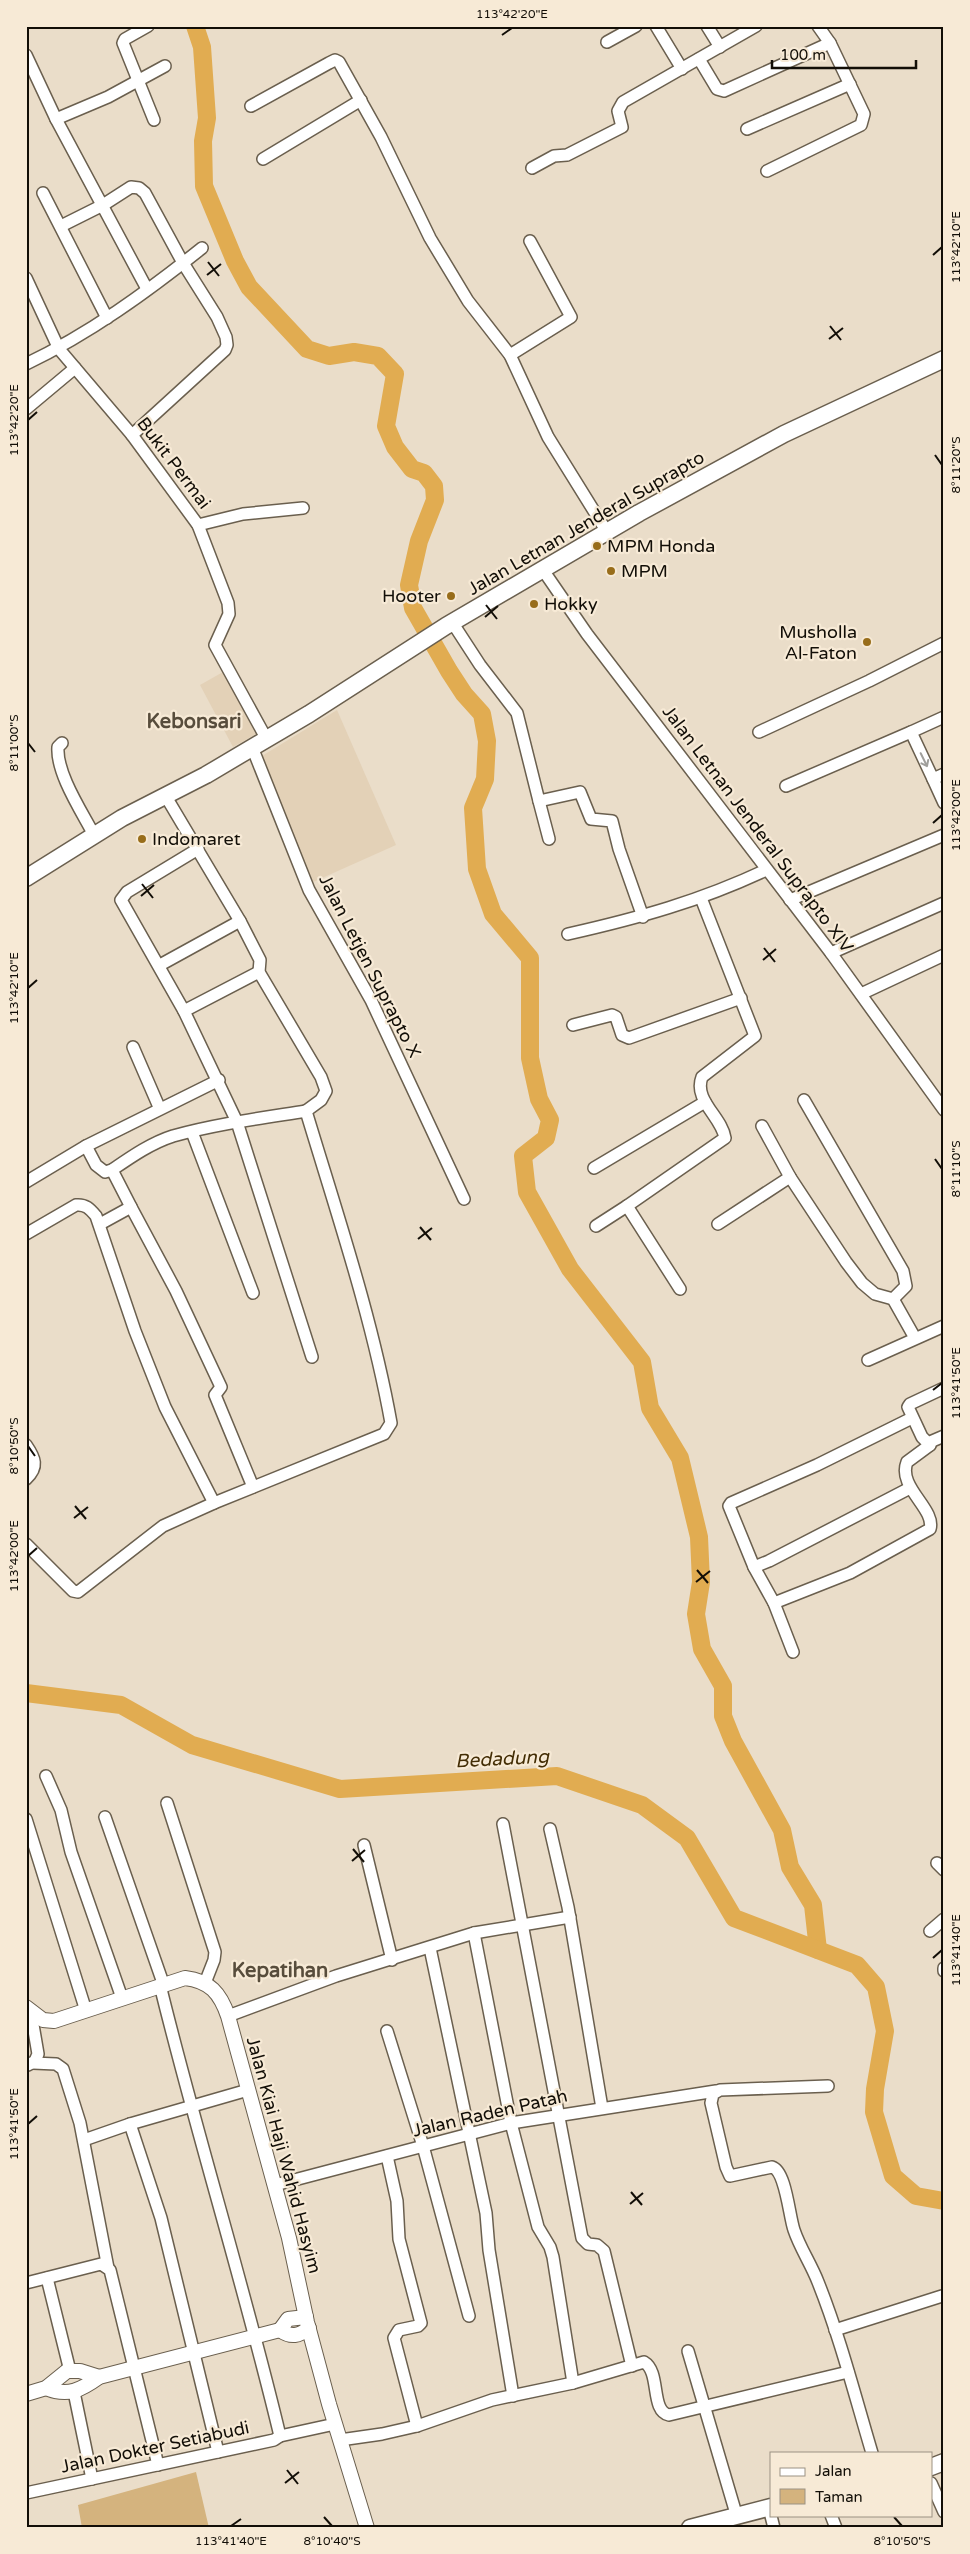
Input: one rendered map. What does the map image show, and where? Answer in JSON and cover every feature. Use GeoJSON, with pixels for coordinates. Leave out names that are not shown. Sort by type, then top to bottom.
{"type":"FeatureCollection","features":[{"type":"Feature","properties":{"kind":"main road","name":"Jalan Letnan Jenderal Suprapto"},"geometry":{"type":"LineString","coordinates":[[26,878],[94,835],[165,795],[206,775],[308,714],[449,624],[607,532],[784,434],[944,359]]}},
{"type":"Feature","properties":{"kind":"main road"},"geometry":{"type":"LineString","coordinates":[[932,2467],[944,2462]]}},
{"type":"Feature","properties":{"kind":"main road"},"geometry":{"type":"LineString","coordinates":[[690,2528],[721,2524],[737,2517],[770,2508]]}},
{"type":"Feature","properties":{"kind":"street"},"geometry":{"type":"LineString","coordinates":[[148,26],[126,39],[123,43],[154,120]]}},
{"type":"Feature","properties":{"kind":"street"},"geometry":{"type":"LineString","coordinates":[[607,42],[636,26]]}},
{"type":"Feature","properties":{"kind":"street"},"geometry":{"type":"LineString","coordinates":[[656,26],[682,69]]}},
{"type":"Feature","properties":{"kind":"street"},"geometry":{"type":"LineString","coordinates":[[707,26],[720,47]]}},
{"type":"Feature","properties":{"kind":"street"},"geometry":{"type":"LineString","coordinates":[[532,168],[554,156],[567,155],[622,127],[618,112],[623,102],[756,26]]}},
{"type":"Feature","properties":{"kind":"street"},"geometry":{"type":"LineString","coordinates":[[767,171],[861,125],[864,114],[830,43],[818,26]]}},
{"type":"Feature","properties":{"kind":"street"},"geometry":{"type":"LineString","coordinates":[[699,59],[717,89],[724,91],[830,43]]}},
{"type":"Feature","properties":{"kind":"street"},"geometry":{"type":"LineString","coordinates":[[26,55],[31,76],[147,289]]}},
{"type":"Feature","properties":{"kind":"street"},"geometry":{"type":"LineString","coordinates":[[252,106],[335,60],[344,69],[430,238],[468,301],[510,355],[548,437],[607,532]]}},
{"type":"Feature","properties":{"kind":"street"},"geometry":{"type":"LineString","coordinates":[[56,119],[108,97],[165,66]]}},
{"type":"Feature","properties":{"kind":"street"},"geometry":{"type":"LineString","coordinates":[[747,129],[850,84]]}},
{"type":"Feature","properties":{"kind":"street"},"geometry":{"type":"LineString","coordinates":[[263,159],[361,100]]}},
{"type":"Feature","properties":{"kind":"street"},"geometry":{"type":"LineString","coordinates":[[61,226],[102,205],[131,187],[139,188],[145,193],[183,263],[217,317],[227,345],[225,350],[132,435]]}},
{"type":"Feature","properties":{"kind":"street"},"geometry":{"type":"LineString","coordinates":[[44,193],[107,318]]}},
{"type":"Feature","properties":{"kind":"street"},"geometry":{"type":"LineString","coordinates":[[510,355],[572,317],[530,241]]}},
{"type":"Feature","properties":{"kind":"street"},"geometry":{"type":"LineString","coordinates":[[26,364],[59,349],[107,318],[202,248]]}},
{"type":"Feature","properties":{"kind":"street","name":"Bukit Permai"},"geometry":{"type":"LineString","coordinates":[[26,278],[59,349],[132,435],[198,525],[228,603],[229,614],[215,645],[266,738]]}},
{"type":"Feature","properties":{"kind":"street"},"geometry":{"type":"LineString","coordinates":[[26,409],[75,368]]}},
{"type":"Feature","properties":{"kind":"street"},"geometry":{"type":"LineString","coordinates":[[198,525],[243,514],[303,508]]}},
{"type":"Feature","properties":{"kind":"street","name":"Jalan Letnan Jenderal Suprapto XIV"},"geometry":{"type":"LineString","coordinates":[[543,570],[587,634],[831,953],[944,1110]]}},
{"type":"Feature","properties":{"kind":"street"},"geometry":{"type":"LineString","coordinates":[[449,624],[517,713],[549,839]]}},
{"type":"Feature","properties":{"kind":"street"},"geometry":{"type":"LineString","coordinates":[[759,732],[869,681],[944,643]]}},
{"type":"Feature","properties":{"kind":"street"},"geometry":{"type":"LineString","coordinates":[[786,786],[944,717]]}},
{"type":"Feature","properties":{"kind":"street"},"geometry":{"type":"LineString","coordinates":[[912,732],[939,777],[944,803]]}},
{"type":"Feature","properties":{"kind":"street"},"geometry":{"type":"LineString","coordinates":[[62,743],[58,747],[57,756],[73,795],[94,835]]}},
{"type":"Feature","properties":{"kind":"street","name":"Jalan Letjen Suprapto X"},"geometry":{"type":"LineString","coordinates":[[252,747],[309,890],[371,1000],[464,1199]]}},
{"type":"Feature","properties":{"kind":"street"},"geometry":{"type":"LineString","coordinates":[[540,801],[580,792],[590,819],[612,821],[619,849],[643,917]]}},
{"type":"Feature","properties":{"kind":"street"},"geometry":{"type":"LineString","coordinates":[[86,1146],[100,1170],[105,1172],[112,1170],[154,1144],[172,1136],[237,1122],[306,1111],[321,1100],[326,1090],[321,1077],[258,972],[260,960],[240,922],[165,795]]}},
{"type":"Feature","properties":{"kind":"street"},"geometry":{"type":"LineString","coordinates":[[790,900],[944,835]]}},
{"type":"Feature","properties":{"kind":"street"},"geometry":{"type":"LineString","coordinates":[[198,848],[127,892],[121,900],[160,965],[184,1010],[219,1080],[237,1122],[312,1358]]}},
{"type":"Feature","properties":{"kind":"street"},"geometry":{"type":"LineString","coordinates":[[568,934],[643,917],[702,898],[766,870]]}},
{"type":"Feature","properties":{"kind":"street"},"geometry":{"type":"LineString","coordinates":[[596,1226],[725,1138],[699,1088],[702,1077],[755,1036],[702,898]]}},
{"type":"Feature","properties":{"kind":"street"},"geometry":{"type":"LineString","coordinates":[[831,953],[944,903]]}},
{"type":"Feature","properties":{"kind":"street"},"geometry":{"type":"LineString","coordinates":[[160,965],[240,922]]}},
{"type":"Feature","properties":{"kind":"street"},"geometry":{"type":"LineString","coordinates":[[861,994],[944,955]]}},
{"type":"Feature","properties":{"kind":"street"},"geometry":{"type":"LineString","coordinates":[[184,1010],[258,972]]}},
{"type":"Feature","properties":{"kind":"street"},"geometry":{"type":"LineString","coordinates":[[573,1024],[612,1015],[616,1017],[622,1034],[629,1038],[741,998]]}},
{"type":"Feature","properties":{"kind":"street"},"geometry":{"type":"LineString","coordinates":[[133,1047],[160,1107]]}},
{"type":"Feature","properties":{"kind":"street"},"geometry":{"type":"LineString","coordinates":[[26,1182],[86,1146],[160,1107],[219,1080]]}},
{"type":"Feature","properties":{"kind":"street"},"geometry":{"type":"LineString","coordinates":[[804,1100],[903,1271],[906,1286],[893,1299]]}},
{"type":"Feature","properties":{"kind":"street"},"geometry":{"type":"LineString","coordinates":[[594,1168],[705,1102]]}},
{"type":"Feature","properties":{"kind":"street"},"geometry":{"type":"LineString","coordinates":[[26,1544],[73,1591],[78,1592],[163,1526],[384,1434],[391,1423],[384,1383],[349,1254],[306,1111]]}},
{"type":"Feature","properties":{"kind":"street"},"geometry":{"type":"LineString","coordinates":[[762,1126],[790,1177],[846,1262],[862,1282],[875,1294],[893,1299],[915,1338]]}},
{"type":"Feature","properties":{"kind":"street"},"geometry":{"type":"LineString","coordinates":[[192,1132],[253,1293]]}},
{"type":"Feature","properties":{"kind":"street"},"geometry":{"type":"LineString","coordinates":[[112,1170],[176,1291],[221,1387],[215,1395],[253,1488]]}},
{"type":"Feature","properties":{"kind":"street"},"geometry":{"type":"LineString","coordinates":[[718,1224],[790,1177]]}},
{"type":"Feature","properties":{"kind":"street"},"geometry":{"type":"LineString","coordinates":[[26,1234],[76,1205],[82,1204],[90,1208],[100,1224],[135,1331],[165,1406],[214,1504]]}},
{"type":"Feature","properties":{"kind":"street"},"geometry":{"type":"LineString","coordinates":[[626,1206],[680,1289]]}},
{"type":"Feature","properties":{"kind":"street"},"geometry":{"type":"LineString","coordinates":[[100,1224],[131,1207]]}},
{"type":"Feature","properties":{"kind":"street"},"geometry":{"type":"LineString","coordinates":[[868,1360],[944,1326]]}},
{"type":"Feature","properties":{"kind":"street"},"geometry":{"type":"LineString","coordinates":[[930,1445],[922,1437],[908,1410],[910,1404],[944,1388]]}},
{"type":"Feature","properties":{"kind":"street"},"geometry":{"type":"LineString","coordinates":[[793,1652],[774,1603],[754,1567],[730,1512],[731,1503],[816,1465],[912,1418]]}},
{"type":"Feature","properties":{"kind":"street"},"geometry":{"type":"LineString","coordinates":[[774,1603],[850,1573],[930,1529],[930,1520],[910,1488],[904,1472],[907,1462],[930,1445],[930,1442],[944,1436]]}},
{"type":"Feature","properties":{"kind":"street"},"geometry":{"type":"LineString","coordinates":[[26,1445],[34,1457],[35,1465],[26,1479]]}},
{"type":"Feature","properties":{"kind":"street"},"geometry":{"type":"LineString","coordinates":[[754,1567],[910,1488]]}},
{"type":"Feature","properties":{"kind":"street"},"geometry":{"type":"LineString","coordinates":[[46,1776],[61,1810],[72,1852],[122,1998]]}},
{"type":"Feature","properties":{"kind":"street"},"geometry":{"type":"LineString","coordinates":[[29,2010],[43,2020],[54,2021],[161,1984],[185,1978],[205,1983],[214,1960],[215,1952],[167,1803]]}},
{"type":"Feature","properties":{"kind":"street"},"geometry":{"type":"LineString","coordinates":[[105,1817],[161,1984],[190,2106],[256,2336],[279,2432]]}},
{"type":"Feature","properties":{"kind":"street"},"geometry":{"type":"LineString","coordinates":[[26,1819],[86,2011]]}},
{"type":"Feature","properties":{"kind":"street"},"geometry":{"type":"LineString","coordinates":[[503,1824],[560,2114],[582,2238],[588,2244],[597,2245],[604,2251],[632,2366]]}},
{"type":"Feature","properties":{"kind":"street"},"geometry":{"type":"LineString","coordinates":[[550,1829],[570,1917],[602,2108]]}},
{"type":"Feature","properties":{"kind":"street"},"geometry":{"type":"LineString","coordinates":[[364,1845],[392,1960]]}},
{"type":"Feature","properties":{"kind":"street"},"geometry":{"type":"LineString","coordinates":[[228,2016],[336,1976],[474,1933],[570,1917]]}},
{"type":"Feature","properties":{"kind":"street"},"geometry":{"type":"LineString","coordinates":[[930,1931],[944,1919]]}},
{"type":"Feature","properties":{"kind":"street"},"geometry":{"type":"LineString","coordinates":[[474,1933],[511,2123],[538,2227],[551,2252],[573,2384]]}},
{"type":"Feature","properties":{"kind":"street"},"geometry":{"type":"LineString","coordinates":[[430,1948],[486,2214],[489,2250],[513,2396]]}},
{"type":"Feature","properties":{"kind":"street","name":"Jalan Kiai Haji Wahid Hasyim"},"geometry":{"type":"LineString","coordinates":[[205,1983],[219,1993],[228,2016],[275,2185],[335,2424],[367,2528]]}},
{"type":"Feature","properties":{"kind":"street"},"geometry":{"type":"LineString","coordinates":[[29,2010],[38,2054],[29,2064]]}},
{"type":"Feature","properties":{"kind":"street"},"geometry":{"type":"LineString","coordinates":[[387,2031],[423,2146],[469,2316]]}},
{"type":"Feature","properties":{"kind":"street"},"geometry":{"type":"LineString","coordinates":[[29,2064],[56,2064],[62,2069],[80,2123],[108,2268],[158,2465]]}},
{"type":"Feature","properties":{"kind":"street","name":"Jalan Raden Patah"},"geometry":{"type":"LineString","coordinates":[[275,2185],[470,2133],[560,2114],[733,2088],[828,2086]]}},
{"type":"Feature","properties":{"kind":"street"},"geometry":{"type":"LineString","coordinates":[[84,2140],[130,2124],[248,2090]]}},
{"type":"Feature","properties":{"kind":"street"},"geometry":{"type":"LineString","coordinates":[[716,2091],[711,2103],[728,2174],[733,2177],[772,2168],[782,2175],[794,2228],[803,2255],[817,2280],[836,2330],[872,2452]]}},
{"type":"Feature","properties":{"kind":"street"},"geometry":{"type":"LineString","coordinates":[[130,2124],[162,2222],[218,2452]]}},
{"type":"Feature","properties":{"kind":"street"},"geometry":{"type":"LineString","coordinates":[[387,2156],[397,2201],[399,2239],[421,2320],[418,2326],[398,2330],[394,2338],[417,2426]]}},
{"type":"Feature","properties":{"kind":"street"},"geometry":{"type":"LineString","coordinates":[[26,2283],[101,2264],[108,2268]]}},
{"type":"Feature","properties":{"kind":"street"},"geometry":{"type":"LineString","coordinates":[[47,2278],[70,2371]]}},
{"type":"Feature","properties":{"kind":"street"},"geometry":{"type":"LineString","coordinates":[[836,2330],[942,2296]]}},
{"type":"Feature","properties":{"kind":"street"},"geometry":{"type":"LineString","coordinates":[[46,2388],[64,2393],[74,2392],[83,2389],[99,2377],[280,2330],[288,2319],[308,2322]]}},
{"type":"Feature","properties":{"kind":"street"},"geometry":{"type":"LineString","coordinates":[[688,2351],[737,2517]]}},
{"type":"Feature","properties":{"kind":"street"},"geometry":{"type":"LineString","coordinates":[[340,2440],[382,2434],[417,2426],[492,2400],[573,2384],[644,2362],[647,2364],[656,2388],[659,2407],[664,2414],[848,2372]]}},
{"type":"Feature","properties":{"kind":"street"},"geometry":{"type":"LineString","coordinates":[[26,2394],[46,2388],[61,2374],[70,2371],[80,2370],[99,2377]]}},
{"type":"Feature","properties":{"kind":"street"},"geometry":{"type":"LineString","coordinates":[[74,2392],[92,2479]]}},
{"type":"Feature","properties":{"kind":"street","name":"Jalan Dokter Setiabudi"},"geometry":{"type":"LineString","coordinates":[[26,2493],[274,2440],[279,2432],[335,2424]]}},
{"type":"Feature","properties":{"kind":"street"},"geometry":{"type":"LineString","coordinates":[[932,2485],[944,2512]]}},
{"type":"Feature","properties":{"kind":"street"},"geometry":{"type":"LineString","coordinates":[[831,2516],[836,2528]]}},
{"type":"Feature","properties":{"kind":"shaded area"},"geometry":{"type":"Polygon","coordinates":[[[223,672],[256,734],[233,747],[200,685],[223,672]]]}},
{"type":"Feature","properties":{"kind":"shaded area"},"geometry":{"type":"Polygon","coordinates":[[[337,710],[396,845],[311,883],[285,821],[262,756],[337,710]]]}},
{"type":"Feature","properties":{"kind":"green space"},"geometry":{"type":"Polygon","coordinates":[[[196,2472],[209,2528],[82,2528],[78,2505],[196,2472]]]}},
{"type":"Feature","properties":{"kind":"waterway"},"geometry":{"type":"LineString","coordinates":[[195,26],[202,47],[207,118],[203,141],[204,186],[235,261],[249,287],[307,349],[329,356],[354,352],[378,356],[395,374],[386,426],[395,447],[412,469],[424,473],[434,486],[435,500],[419,541],[409,585],[413,608],[449,671],[464,694],[482,714],[487,741],[485,779],[473,808],[477,869],[493,914],[530,958],[530,1058],[539,1099],[550,1120],[546,1138],[523,1156],[527,1192],[570,1269],[642,1362],[650,1408],[680,1458],[699,1537],[701,1582],[696,1614],[702,1649],[723,1686],[723,1716],[733,1741],[782,1830],[790,1867],[813,1905],[818,1950]]}},
{"type":"Feature","properties":{"kind":"waterway","name":"Bedadung"},"geometry":{"type":"LineString","coordinates":[[26,1693],[121,1705],[192,1745],[340,1789],[557,1776],[642,1805],[687,1838],[734,1918],[857,1965],[876,1987],[885,2031],[875,2089],[874,2112],[893,2176],[916,2196],[944,2201]]}},
{"type":"Feature","properties":{"kind":"place","name":"MPM Honda"},"geometry":{"type":"Point","coordinates":[597,546]}},
{"type":"Feature","properties":{"kind":"place","name":"MPM"},"geometry":{"type":"Point","coordinates":[611,571]}},
{"type":"Feature","properties":{"kind":"place","name":"Hooter"},"geometry":{"type":"Point","coordinates":[451,596]}},
{"type":"Feature","properties":{"kind":"place","name":"Hokky"},"geometry":{"type":"Point","coordinates":[534,604]}},
{"type":"Feature","properties":{"kind":"place","name":"Musholla Al-Faton"},"geometry":{"type":"Point","coordinates":[867,642]}},
{"type":"Feature","properties":{"kind":"place","name":"Indomaret"},"geometry":{"type":"Point","coordinates":[142,839]}},
{"type":"Feature","properties":{"kind":"district","name":"Kebonsari"},"geometry":{"type":"Point","coordinates":[194,721]}},
{"type":"Feature","properties":{"kind":"district","name":"Kepatihan"},"geometry":{"type":"Point","coordinates":[280,1970]}}]}
